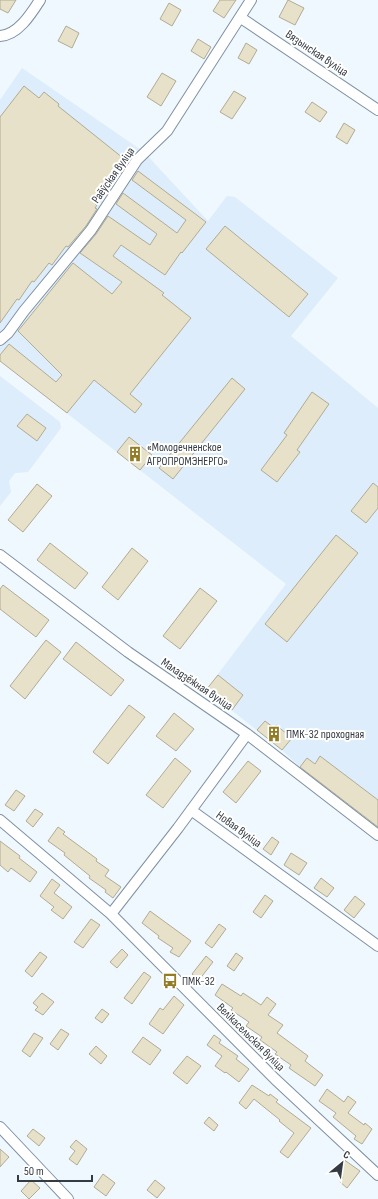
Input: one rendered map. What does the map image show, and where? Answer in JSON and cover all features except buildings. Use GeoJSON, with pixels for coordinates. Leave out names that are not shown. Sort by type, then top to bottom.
{"type":"FeatureCollection","features":[{"type":"Feature","properties":{"kind":"street"},"geometry":{"type":"LineString","coordinates":[[3,36],[19,27],[33,11],[40,0]]}},
{"type":"Feature","properties":{"kind":"street","name":"Раёўская вуліца"},"geometry":{"type":"LineString","coordinates":[[0,340],[8,333],[24,311],[91,230],[136,160],[168,131],[251,0]]}},
{"type":"Feature","properties":{"kind":"street","name":"Вязынская вуліца"},"geometry":{"type":"LineString","coordinates":[[241,18],[378,110]]}},
{"type":"Feature","properties":{"kind":"street","name":"Маладзёжная вуліца"},"geometry":{"type":"LineString","coordinates":[[0,555],[128,652],[247,734],[378,835]]}},
{"type":"Feature","properties":{"kind":"street"},"geometry":{"type":"LineString","coordinates":[[112,914],[247,734]]}},
{"type":"Feature","properties":{"kind":"street","name":"Новая вуліца"},"geometry":{"type":"LineString","coordinates":[[191,810],[378,946]]}},
{"type":"Feature","properties":{"kind":"street","name":"Велікасельская вуліца"},"geometry":{"type":"LineString","coordinates":[[0,820],[112,914],[275,1079],[378,1175]]}},
{"type":"Feature","properties":{"kind":"street"},"geometry":{"type":"LineString","coordinates":[[0,1127],[68,1199]]}},
{"type":"Feature","properties":{"kind":"shaded area"},"geometry":{"type":"Polygon","coordinates":[[[22,68],[144,152],[208,221],[227,196],[235,197],[338,278],[291,336],[378,408],[378,827],[300,767],[282,750],[206,690],[286,584],[0,361],[0,100],[22,68]]]}},
{"type":"Feature","properties":{"kind":"shaded area"},"geometry":{"type":"Polygon","coordinates":[[[0,376],[60,422],[61,428],[28,472],[15,473],[9,481],[11,492],[0,506],[0,376]]]}},
{"type":"Feature","properties":{"kind":"place","name":"«Молодечненское АГРОПРОМЭНЕРГО»"},"geometry":{"type":"Point","coordinates":[135,454]}},
{"type":"Feature","properties":{"kind":"place","name":"ПМК-32 проходная"},"geometry":{"type":"Point","coordinates":[274,734]}},
{"type":"Feature","properties":{"kind":"place","name":"ПМК-32"},"geometry":{"type":"Point","coordinates":[170,981]}}]}
